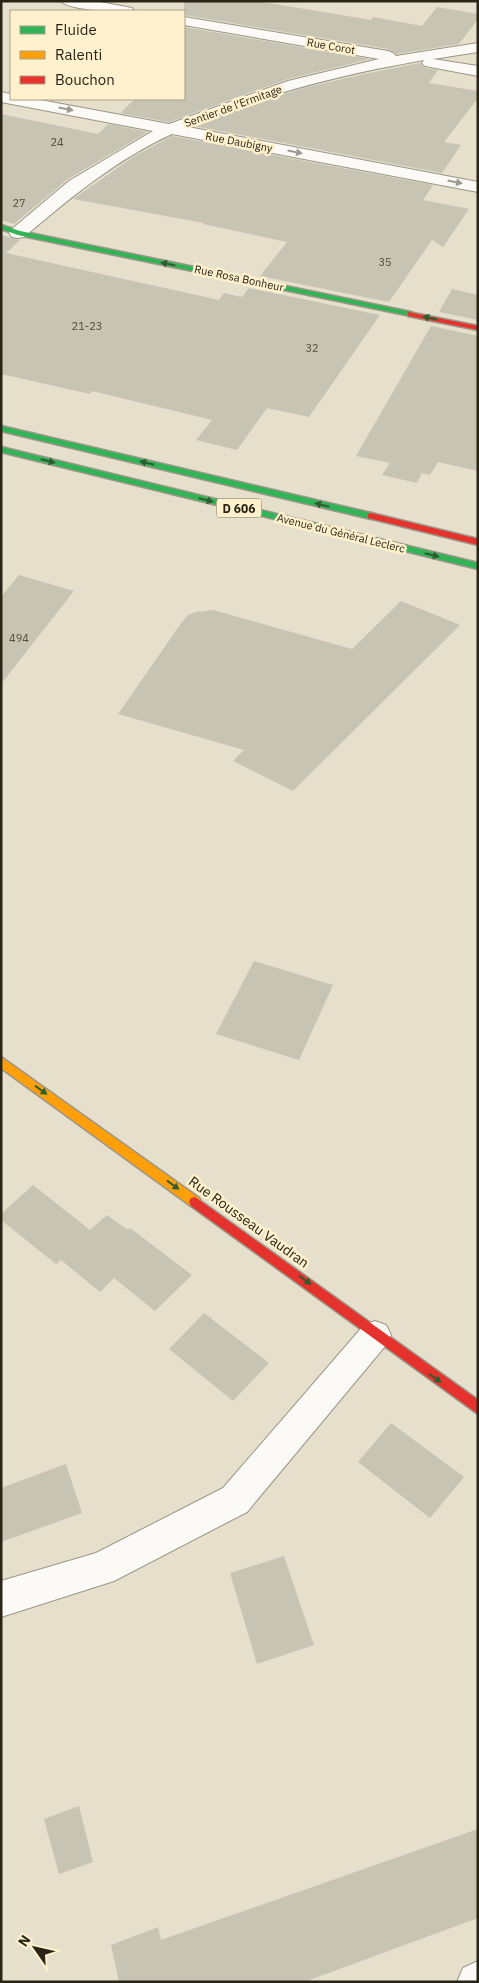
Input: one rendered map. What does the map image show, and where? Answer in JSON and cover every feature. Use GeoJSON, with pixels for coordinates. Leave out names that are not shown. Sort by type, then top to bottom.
{"type":"FeatureCollection","features":[{"type":"Feature","properties":{"kind":"street"},"geometry":{"type":"LineString","coordinates":[[68,1],[121,10]]}},
{"type":"Feature","properties":{"kind":"street","name":"Rue Corot"},"geometry":{"type":"LineString","coordinates":[[185,21],[478,71]]}},
{"type":"Feature","properties":{"kind":"street","name":"Sentier de l'Ermitage"},"geometry":{"type":"LineString","coordinates":[[18,233],[75,185],[150,138],[193,119],[293,84],[381,63],[409,60],[478,47]]}},
{"type":"Feature","properties":{"kind":"street","name":"Rue Daubigny"},"geometry":{"type":"LineString","coordinates":[[17,100],[478,187]]}},
{"type":"Feature","properties":{"kind":"street","name":"Rue Rosa Bonheur"},"geometry":{"type":"LineString","coordinates":[[1,227],[18,233],[478,328]]}},
{"type":"Feature","properties":{"kind":"street","name":"Avenue du Général Leclerc"},"geometry":{"type":"LineString","coordinates":[[1,428],[478,542]]}},
{"type":"Feature","properties":{"kind":"street","name":"Avenue du Général Leclerc"},"geometry":{"type":"LineString","coordinates":[[1,449],[478,566]]}},
{"type":"Feature","properties":{"kind":"street","name":"Rue Rousseau Vaudran"},"geometry":{"type":"LineString","coordinates":[[1,1062],[323,1294],[374,1335],[478,1408]]}},
{"type":"Feature","properties":{"kind":"street"},"geometry":{"type":"LineString","coordinates":[[1,1598],[102,1569],[235,1500],[374,1335]]}},
{"type":"Feature","properties":{"kind":"building"},"geometry":{"type":"Polygon","coordinates":[[[184,1],[257,1],[371,20],[373,17],[422,26],[437,7],[478,14],[478,19],[459,44],[397,54],[388,49],[185,15],[184,1]]]}},
{"type":"Feature","properties":{"kind":"building"},"geometry":{"type":"Polygon","coordinates":[[[185,27],[370,59],[288,79],[169,122],[120,113],[134,100],[185,100],[185,27]]]}},
{"type":"Feature","properties":{"kind":"building"},"geometry":{"type":"Polygon","coordinates":[[[420,63],[425,68],[438,70],[429,83],[478,91],[478,98],[444,142],[461,145],[442,173],[194,126],[245,106],[304,88],[420,63]]]}},
{"type":"Feature","properties":{"kind":"building"},"geometry":{"type":"Polygon","coordinates":[[[1,114],[98,134],[108,124],[148,132],[68,179],[14,224],[1,220],[1,114]]]}},
{"type":"Feature","properties":{"kind":"building"},"geometry":{"type":"Polygon","coordinates":[[[172,136],[433,185],[423,200],[469,209],[443,247],[432,240],[389,302],[260,276],[287,242],[204,223],[73,199],[133,157],[172,136]]]}},
{"type":"Feature","properties":{"kind":"building"},"geometry":{"type":"Polygon","coordinates":[[[1,235],[20,240],[6,253],[219,300],[224,293],[242,297],[249,288],[380,315],[309,417],[267,408],[237,450],[196,440],[212,420],[92,391],[90,394],[1,374],[1,235]]]}},
{"type":"Feature","properties":{"kind":"building"},"geometry":{"type":"Polygon","coordinates":[[[452,289],[478,295],[478,320],[439,312],[452,289]]]}},
{"type":"Feature","properties":{"kind":"building"},"geometry":{"type":"Polygon","coordinates":[[[431,326],[478,336],[478,471],[438,462],[430,475],[422,473],[417,483],[382,475],[390,463],[356,456],[431,326]]]}},
{"type":"Feature","properties":{"kind":"building"},"geometry":{"type":"Polygon","coordinates":[[[19,575],[74,591],[1,684],[1,597],[19,575]]]}},
{"type":"Feature","properties":{"kind":"building"},"geometry":{"type":"Polygon","coordinates":[[[401,601],[460,625],[293,791],[233,761],[244,750],[118,714],[188,615],[213,610],[352,649],[401,601]]]}},
{"type":"Feature","properties":{"kind":"building"},"geometry":{"type":"Polygon","coordinates":[[[254,961],[333,985],[299,1060],[216,1034],[254,961]]]}},
{"type":"Feature","properties":{"kind":"building"},"geometry":{"type":"Polygon","coordinates":[[[33,1185],[90,1230],[107,1215],[128,1230],[130,1228],[192,1275],[155,1311],[114,1278],[100,1292],[61,1260],[56,1264],[1,1220],[1,1214],[33,1185]]]}},
{"type":"Feature","properties":{"kind":"building"},"geometry":{"type":"Polygon","coordinates":[[[204,1313],[269,1363],[233,1401],[169,1349],[204,1313]]]}},
{"type":"Feature","properties":{"kind":"building"},"geometry":{"type":"Polygon","coordinates":[[[391,1423],[464,1477],[430,1518],[358,1462],[391,1423]]]}},
{"type":"Feature","properties":{"kind":"building"},"geometry":{"type":"Polygon","coordinates":[[[66,1464],[82,1513],[1,1542],[1,1488],[66,1464]]]}},
{"type":"Feature","properties":{"kind":"building"},"geometry":{"type":"Polygon","coordinates":[[[284,1556],[314,1645],[257,1664],[230,1573],[284,1556]]]}},
{"type":"Feature","properties":{"kind":"building"},"geometry":{"type":"Polygon","coordinates":[[[79,1806],[93,1862],[59,1874],[44,1819],[79,1806]]]}},
{"type":"Feature","properties":{"kind":"building"},"geometry":{"type":"Polygon","coordinates":[[[478,1829],[478,1918],[304,1982],[119,1982],[111,1945],[158,1927],[161,1940],[478,1829]]]}},
{"type":"Feature","properties":{"kind":"traffic: fast"},"geometry":{"type":"LineString","coordinates":[[1,227],[18,233],[411,314]]}},
{"type":"Feature","properties":{"kind":"traffic: fast"},"geometry":{"type":"LineString","coordinates":[[1,428],[371,516]]}},
{"type":"Feature","properties":{"kind":"traffic: fast"},"geometry":{"type":"LineString","coordinates":[[1,449],[478,566]]}},
{"type":"Feature","properties":{"kind":"traffic: slow"},"geometry":{"type":"LineString","coordinates":[[1,1062],[195,1202]]}},
{"type":"Feature","properties":{"kind":"traffic: jam"},"geometry":{"type":"LineString","coordinates":[[411,314],[478,328]]}},
{"type":"Feature","properties":{"kind":"traffic: jam"},"geometry":{"type":"LineString","coordinates":[[371,516],[478,542]]}},
{"type":"Feature","properties":{"kind":"traffic: jam"},"geometry":{"type":"LineString","coordinates":[[195,1202],[478,1408]]}}]}
